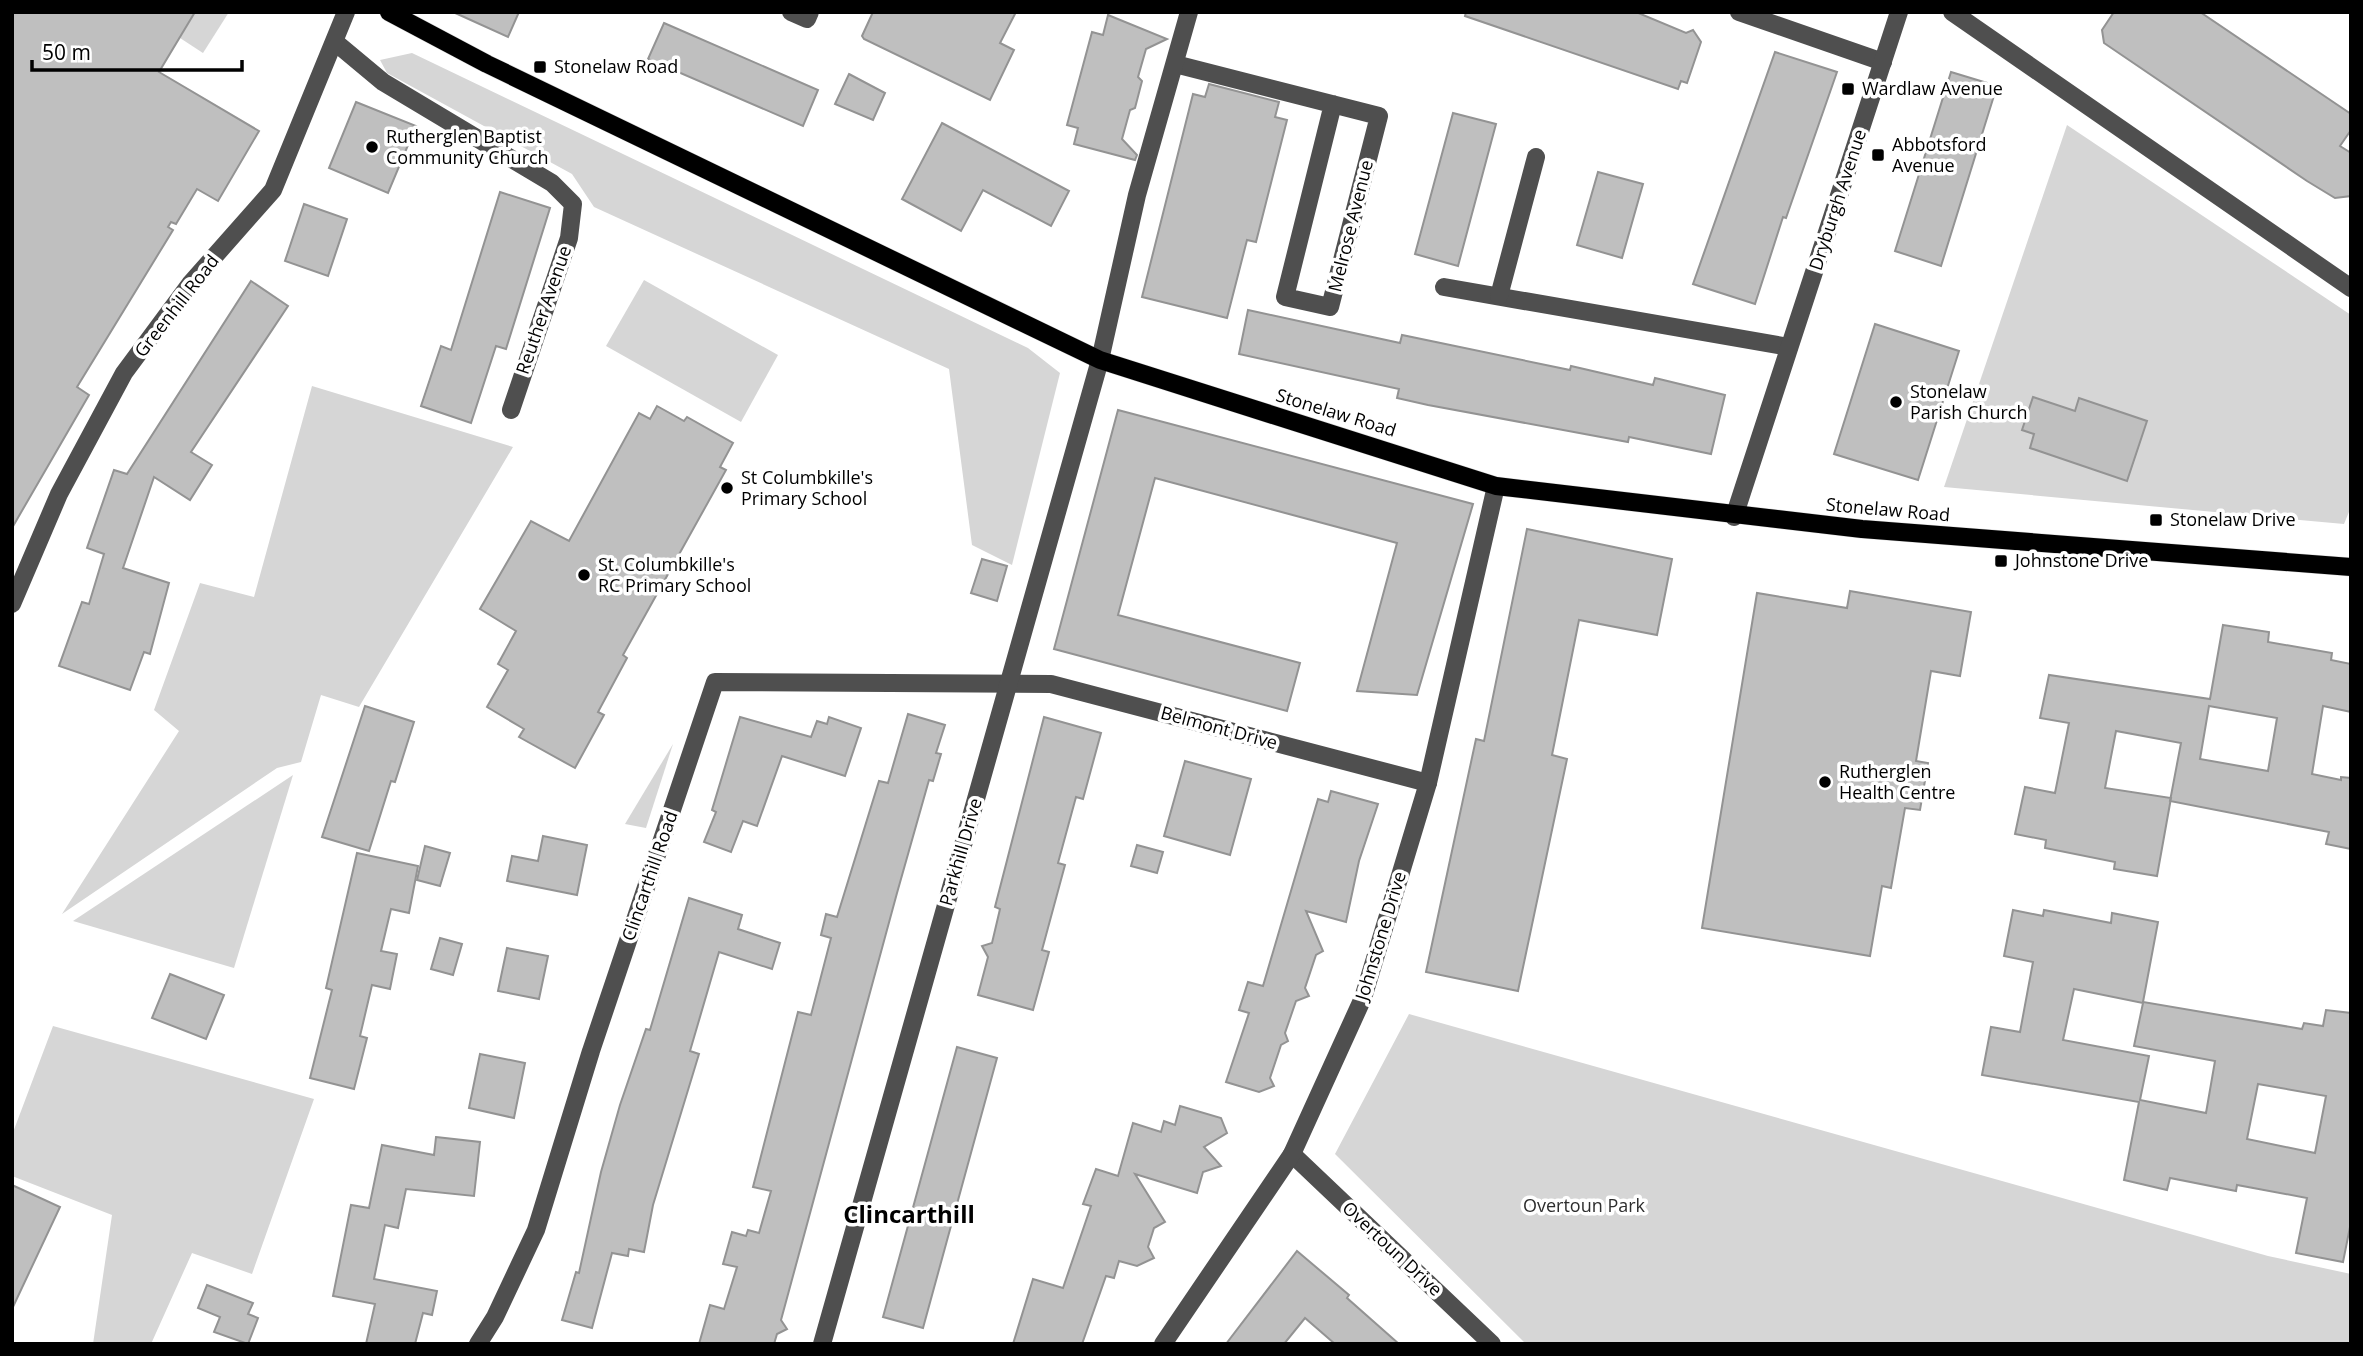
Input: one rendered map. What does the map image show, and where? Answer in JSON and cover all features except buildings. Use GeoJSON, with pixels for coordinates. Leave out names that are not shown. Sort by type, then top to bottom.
{"type":"FeatureCollection","features":[{"type":"Feature","properties":{"kind":"main road","name":"Stonelaw Road"},"geometry":{"type":"LineString","coordinates":[[389,12],[499,70],[1100,360],[1496,486],[1734,516],[2351,567]]}},
{"type":"Feature","properties":{"kind":"street","name":"Greenhill Road"},"geometry":{"type":"LineString","coordinates":[[12,604],[59,494],[124,373],[190,284],[273,190],[346,12]]}},
{"type":"Feature","properties":{"kind":"street"},"geometry":{"type":"LineString","coordinates":[[791,12],[807,19],[810,12]]}},
{"type":"Feature","properties":{"kind":"street"},"geometry":{"type":"LineString","coordinates":[[1100,360],[1137,195],[1189,12]]}},
{"type":"Feature","properties":{"kind":"street"},"geometry":{"type":"LineString","coordinates":[[1739,12],[1883,62]]}},
{"type":"Feature","properties":{"kind":"street","name":"Dryburgh Avenue"},"geometry":{"type":"LineString","coordinates":[[1734,516],[1899,12]]}},
{"type":"Feature","properties":{"kind":"street"},"geometry":{"type":"LineString","coordinates":[[1952,12],[2351,288]]}},
{"type":"Feature","properties":{"kind":"street","name":"Reuther Avenue"},"geometry":{"type":"LineString","coordinates":[[335,43],[383,82],[552,184],[573,204],[569,238],[511,410]]}},
{"type":"Feature","properties":{"kind":"street","name":"Melrose Avenue"},"geometry":{"type":"LineString","coordinates":[[1175,64],[1333,104],[1378,116],[1330,307],[1285,297],[1333,104]]}},
{"type":"Feature","properties":{"kind":"street"},"geometry":{"type":"LineString","coordinates":[[1499,296],[1535,157]]}},
{"type":"Feature","properties":{"kind":"street"},"geometry":{"type":"LineString","coordinates":[[1444,286],[1789,347]]}},
{"type":"Feature","properties":{"kind":"street","name":"Parkhill Drive"},"geometry":{"type":"LineString","coordinates":[[822,1344],[1100,360]]}},
{"type":"Feature","properties":{"kind":"street","name":"Johnstone Drive"},"geometry":{"type":"LineString","coordinates":[[1163,1344],[1293,1154],[1363,998],[1428,783],[1496,486]]}},
{"type":"Feature","properties":{"kind":"street","name":"Clincarthill Road"},"geometry":{"type":"LineString","coordinates":[[478,1344],[495,1317],[536,1230],[591,1051],[715,682],[1010,682]]}},
{"type":"Feature","properties":{"kind":"street","name":"Belmont Drive"},"geometry":{"type":"LineString","coordinates":[[1010,682],[1051,684],[1428,783]]}},
{"type":"Feature","properties":{"kind":"street","name":"Overtoun Drive"},"geometry":{"type":"LineString","coordinates":[[1293,1154],[1493,1344]]}},
{"type":"Feature","properties":{"kind":"green space"},"geometry":{"type":"Polygon","coordinates":[[[195,12],[229,12],[203,53],[180,38],[195,12]]]}},
{"type":"Feature","properties":{"kind":"green space"},"geometry":{"type":"Polygon","coordinates":[[[412,53],[1028,348],[1060,373],[1012,565],[972,545],[949,369],[594,207],[572,174],[387,73],[380,60],[412,53]]]}},
{"type":"Feature","properties":{"kind":"green space"},"geometry":{"type":"Polygon","coordinates":[[[2067,125],[2351,315],[2351,507],[2344,524],[1944,487],[2067,125]]]}},
{"type":"Feature","properties":{"kind":"green space"},"geometry":{"type":"Polygon","coordinates":[[[644,280],[778,355],[741,422],[606,346],[644,280]]]}},
{"type":"Feature","properties":{"kind":"green space"},"geometry":{"type":"Polygon","coordinates":[[[312,386],[513,447],[359,707],[321,695],[301,762],[277,768],[62,914],[179,731],[154,710],[200,583],[254,597],[312,386]]]}},
{"type":"Feature","properties":{"kind":"green space"},"geometry":{"type":"Polygon","coordinates":[[[673,744],[646,828],[625,824],[673,744]]]}},
{"type":"Feature","properties":{"kind":"green space"},"geometry":{"type":"Polygon","coordinates":[[[293,775],[234,968],[73,921],[293,775]]]}},
{"type":"Feature","properties":{"kind":"green space","name":"Overtoun Park"},"geometry":{"type":"Polygon","coordinates":[[[1409,1014],[2268,1256],[2351,1274],[2351,1344],[1526,1344],[1335,1154],[1409,1014]]]}},
{"type":"Feature","properties":{"kind":"green space"},"geometry":{"type":"Polygon","coordinates":[[[53,1026],[314,1099],[252,1274],[192,1253],[151,1344],[93,1344],[112,1215],[12,1176],[12,1135],[53,1026]]]}},
{"type":"Feature","properties":{"kind":"place","name":"Stonelaw Road"},"geometry":{"type":"Point","coordinates":[540,67]}},
{"type":"Feature","properties":{"kind":"place","name":"Wardlaw Avenue"},"geometry":{"type":"Point","coordinates":[1848,89]}},
{"type":"Feature","properties":{"kind":"place","name":"Rutherglen Baptist Community Church"},"geometry":{"type":"Point","coordinates":[372,147]}},
{"type":"Feature","properties":{"kind":"place","name":"Abbotsford Avenue"},"geometry":{"type":"Point","coordinates":[1878,155]}},
{"type":"Feature","properties":{"kind":"place","name":"Stonelaw Parish Church"},"geometry":{"type":"Point","coordinates":[1896,402]}},
{"type":"Feature","properties":{"kind":"place","name":"St Columbkille's Primary School"},"geometry":{"type":"Point","coordinates":[727,488]}},
{"type":"Feature","properties":{"kind":"place","name":"Stonelaw Drive"},"geometry":{"type":"Point","coordinates":[2156,520]}},
{"type":"Feature","properties":{"kind":"place","name":"Johnstone Drive"},"geometry":{"type":"Point","coordinates":[2001,561]}},
{"type":"Feature","properties":{"kind":"place","name":"St. Columbkille's RC Primary School"},"geometry":{"type":"Point","coordinates":[584,575]}},
{"type":"Feature","properties":{"kind":"place","name":"Rutherglen Health Centre"},"geometry":{"type":"Point","coordinates":[1825,782]}},
{"type":"Feature","properties":{"kind":"district","name":"Clincarthill"},"geometry":{"type":"Point","coordinates":[909,1215]}}]}
